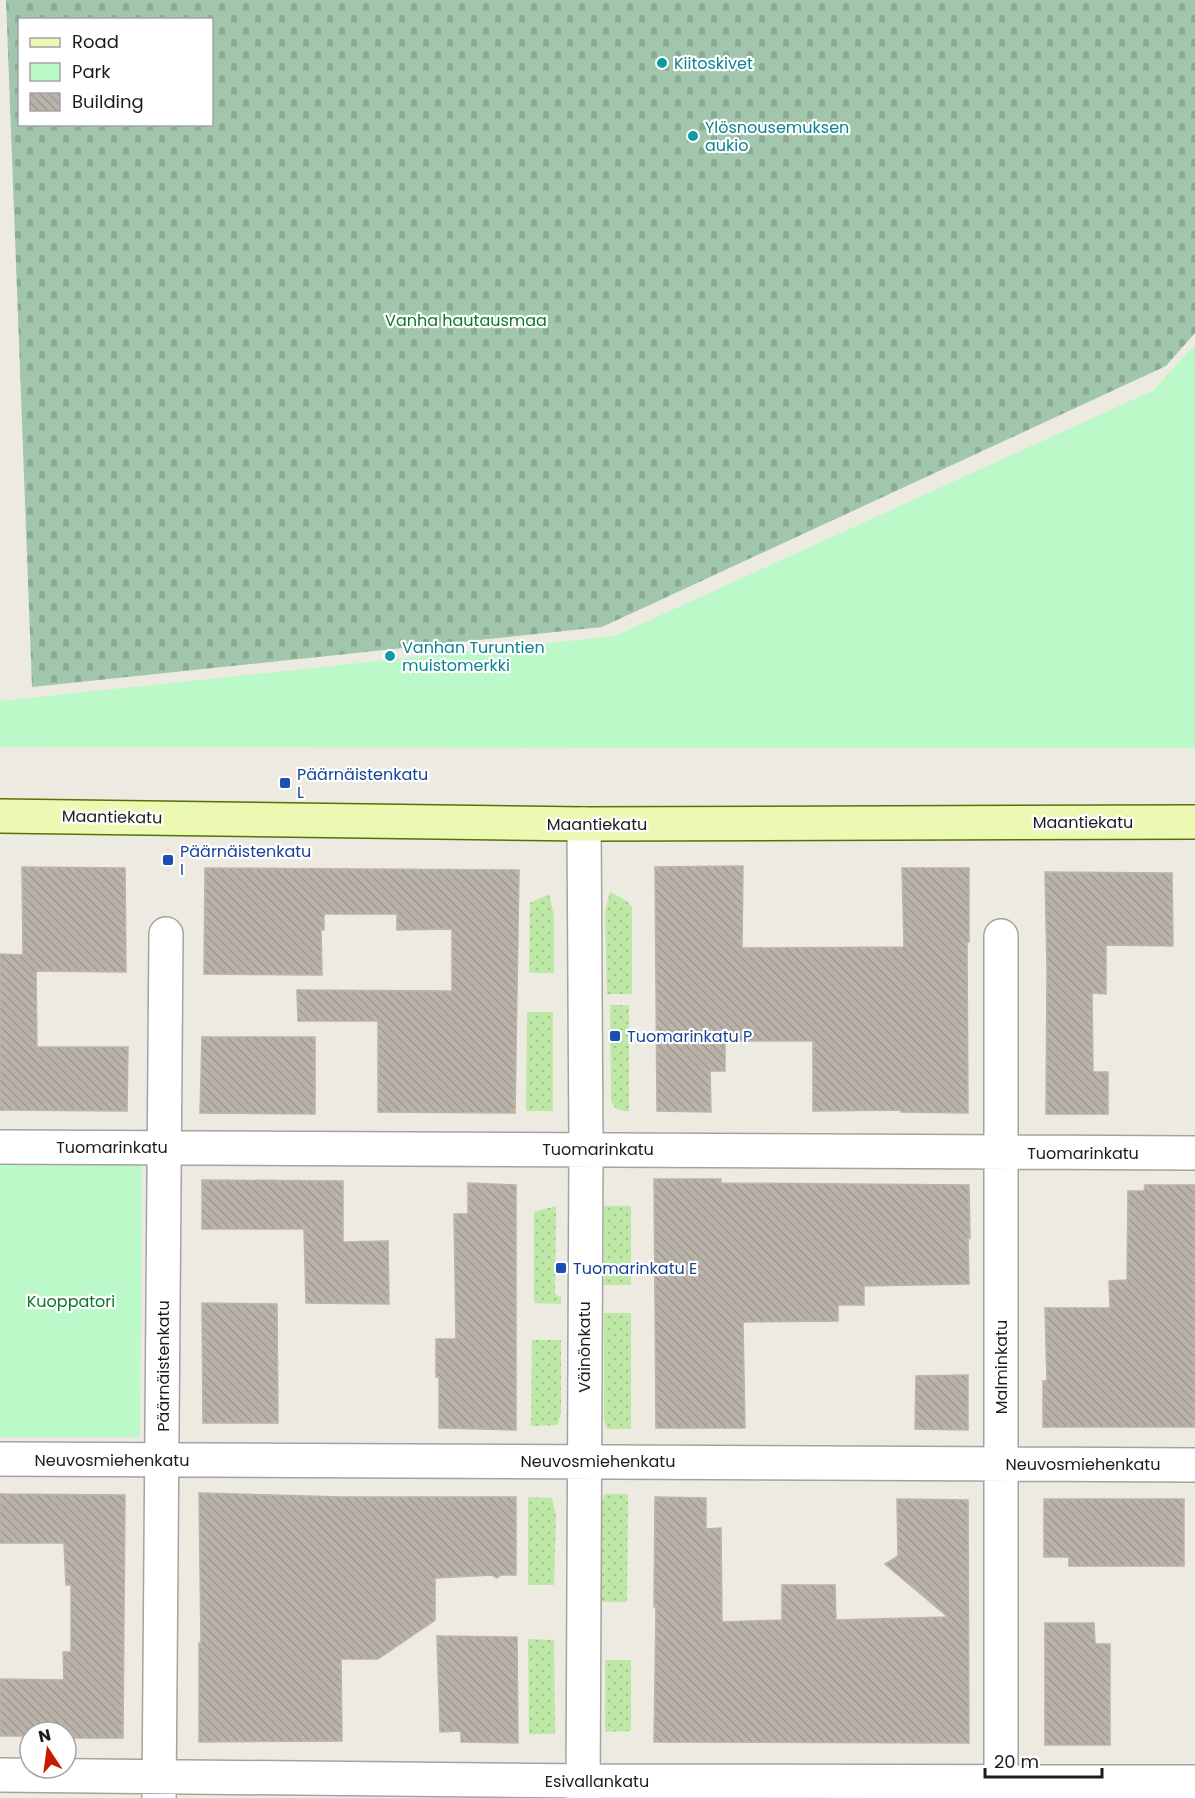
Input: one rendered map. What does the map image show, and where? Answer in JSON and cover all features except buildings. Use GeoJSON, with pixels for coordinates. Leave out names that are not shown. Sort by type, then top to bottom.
{"type":"FeatureCollection","features":[{"type":"Feature","properties":{"kind":"main road","name":"Maantiekatu"},"geometry":{"type":"LineString","coordinates":[[0,816],[584,824],[1195,822]]}},
{"type":"Feature","properties":{"kind":"street","name":"Väinönkatu"},"geometry":{"type":"LineString","coordinates":[[584,824],[586,1149],[584,1790]]}},
{"type":"Feature","properties":{"kind":"street","name":"Päärnäistenkatu"},"geometry":{"type":"LineString","coordinates":[[159,1788],[166,934]]}},
{"type":"Feature","properties":{"kind":"street","name":"Malminkatu"},"geometry":{"type":"LineString","coordinates":[[1000,1790],[1001,936]]}},
{"type":"Feature","properties":{"kind":"street","name":"Tuomarinkatu"},"geometry":{"type":"LineString","coordinates":[[0,1147],[1195,1153]]}},
{"type":"Feature","properties":{"kind":"street","name":"Neuvosmiehenkatu"},"geometry":{"type":"LineString","coordinates":[[0,1459],[1195,1465]]}},
{"type":"Feature","properties":{"kind":"street","name":"Esivallankatu"},"geometry":{"type":"LineString","coordinates":[[0,1775],[159,1788],[1000,1790],[1195,1782]]}},
{"type":"Feature","properties":{"kind":"green space","name":"Vanha hautausmaa"},"geometry":{"type":"Polygon","coordinates":[[[6,0],[1195,0],[1195,333],[1166,366],[602,627],[32,687],[6,0]]]}},
{"type":"Feature","properties":{"kind":"green space"},"geometry":{"type":"Polygon","coordinates":[[[1195,344],[1195,748],[0,747],[0,701],[615,636],[1154,390],[1195,344]]]}},
{"type":"Feature","properties":{"kind":"green space"},"geometry":{"type":"Polygon","coordinates":[[[610,892],[627,901],[632,907],[632,994],[607,994],[605,911],[610,892]]]}},
{"type":"Feature","properties":{"kind":"green space"},"geometry":{"type":"Polygon","coordinates":[[[549,894],[554,916],[554,973],[529,973],[530,903],[549,894]]]}},
{"type":"Feature","properties":{"kind":"green space"},"geometry":{"type":"Polygon","coordinates":[[[610,1005],[629,1005],[629,1111],[618,1109],[611,1101],[610,1005]]]}},
{"type":"Feature","properties":{"kind":"green space"},"geometry":{"type":"Polygon","coordinates":[[[527,1012],[553,1012],[553,1111],[526,1111],[527,1012]]]}},
{"type":"Feature","properties":{"kind":"green space","name":"Kuoppatori"},"geometry":{"type":"Polygon","coordinates":[[[0,1164],[142,1164],[140,1437],[0,1437],[0,1164]]]}},
{"type":"Feature","properties":{"kind":"green space"},"geometry":{"type":"Polygon","coordinates":[[[556,1206],[555,1294],[561,1297],[561,1304],[534,1303],[534,1212],[556,1206]]]}},
{"type":"Feature","properties":{"kind":"green space"},"geometry":{"type":"Polygon","coordinates":[[[604,1206],[631,1206],[631,1285],[604,1285],[604,1206]]]}},
{"type":"Feature","properties":{"kind":"green space"},"geometry":{"type":"Polygon","coordinates":[[[604,1313],[631,1313],[631,1429],[607,1429],[604,1420],[604,1313]]]}},
{"type":"Feature","properties":{"kind":"green space"},"geometry":{"type":"Polygon","coordinates":[[[532,1340],[561,1340],[561,1411],[558,1425],[531,1426],[532,1340]]]}},
{"type":"Feature","properties":{"kind":"green space"},"geometry":{"type":"Polygon","coordinates":[[[605,1494],[628,1494],[627,1602],[601,1602],[601,1504],[605,1494]]]}},
{"type":"Feature","properties":{"kind":"green space"},"geometry":{"type":"Polygon","coordinates":[[[528,1497],[552,1498],[556,1516],[554,1585],[528,1585],[528,1497]]]}},
{"type":"Feature","properties":{"kind":"green space"},"geometry":{"type":"Polygon","coordinates":[[[528,1639],[554,1640],[555,1734],[529,1734],[528,1639]]]}},
{"type":"Feature","properties":{"kind":"green space"},"geometry":{"type":"Polygon","coordinates":[[[605,1660],[631,1660],[631,1731],[605,1732],[605,1660]]]}},
{"type":"Feature","properties":{"kind":"place","name":"Kiitoskivet"},"geometry":{"type":"Point","coordinates":[662,63]}},
{"type":"Feature","properties":{"kind":"place","name":"Ylösnousemuksen aukio"},"geometry":{"type":"Point","coordinates":[693,136]}},
{"type":"Feature","properties":{"kind":"place","name":"Vanhan Turuntien muistomerkki"},"geometry":{"type":"Point","coordinates":[390,656]}},
{"type":"Feature","properties":{"kind":"place","name":"Päärnäistenkatu L"},"geometry":{"type":"Point","coordinates":[285,783]}},
{"type":"Feature","properties":{"kind":"place","name":"Päärnäistenkatu I"},"geometry":{"type":"Point","coordinates":[168,860]}},
{"type":"Feature","properties":{"kind":"place","name":"Tuomarinkatu P"},"geometry":{"type":"Point","coordinates":[615,1036]}},
{"type":"Feature","properties":{"kind":"place","name":"Tuomarinkatu E"},"geometry":{"type":"Point","coordinates":[561,1268]}}]}
